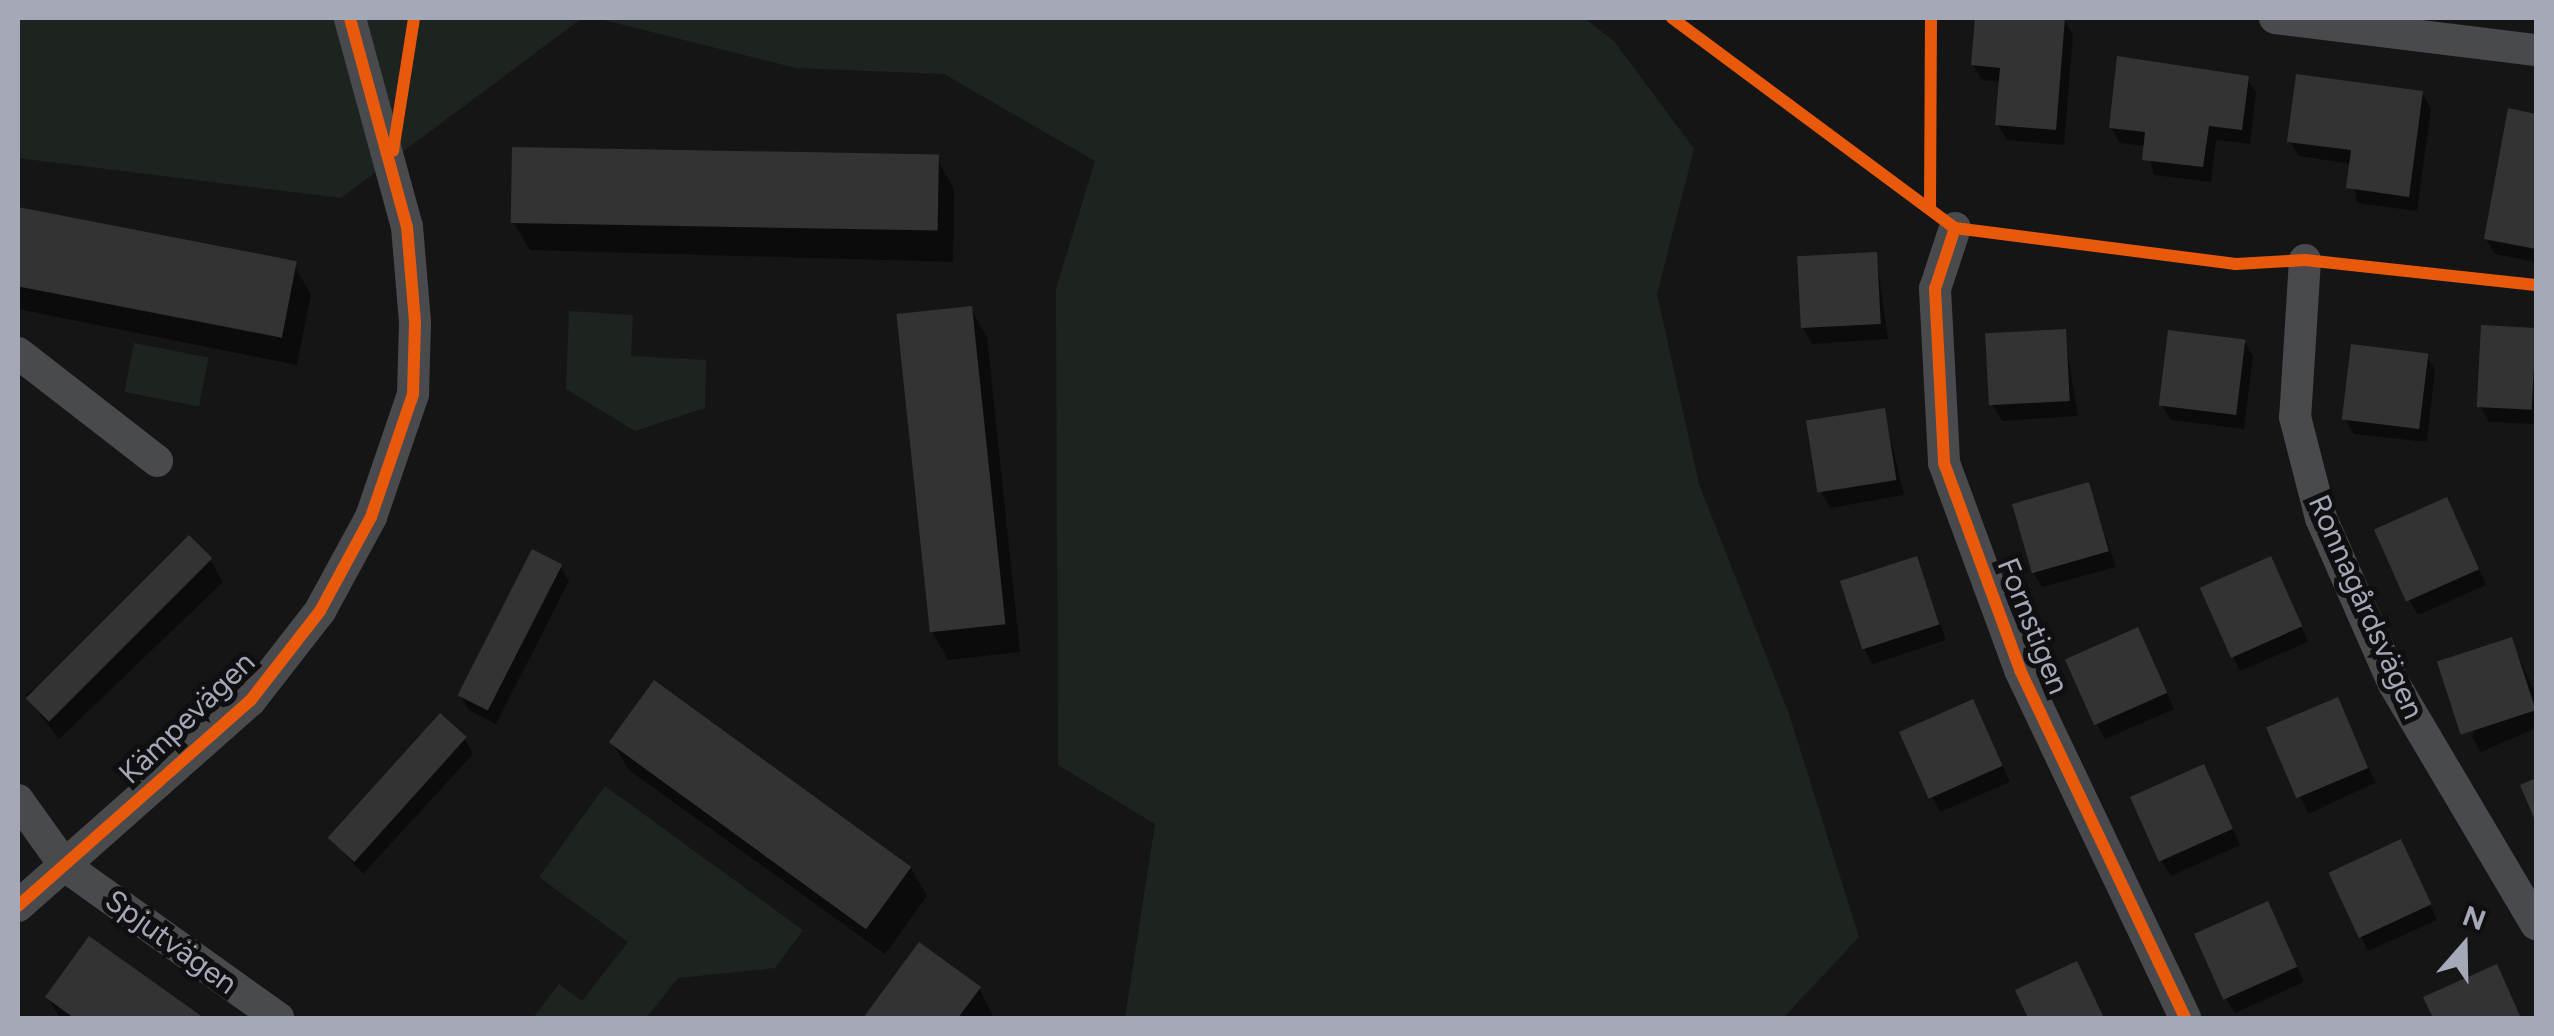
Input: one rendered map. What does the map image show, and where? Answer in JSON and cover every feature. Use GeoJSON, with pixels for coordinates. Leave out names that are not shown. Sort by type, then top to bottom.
{"type":"FeatureCollection","features":[{"type":"Feature","properties":{"kind":"street","name":"Kämpevägen"},"geometry":{"type":"LineString","coordinates":[[18,906],[250,701],[320,612],[387,470],[412,394],[407,228],[350,18]]}},
{"type":"Feature","properties":{"kind":"street"},"geometry":{"type":"LineString","coordinates":[[2275,18],[2536,50]]}},
{"type":"Feature","properties":{"kind":"street","name":"Fornstigen"},"geometry":{"type":"LineString","coordinates":[[1955,228],[1935,289],[1944,464],[2020,670],[2185,1018]]}},
{"type":"Feature","properties":{"kind":"street","name":"Ronnagårdsvägen"},"geometry":{"type":"LineString","coordinates":[[2305,260],[2294,416],[2321,518],[2394,684],[2536,924]]}},
{"type":"Feature","properties":{"kind":"street"},"geometry":{"type":"LineString","coordinates":[[18,353],[157,462]]}},
{"type":"Feature","properties":{"kind":"street","name":"Spjutvägen"},"geometry":{"type":"LineString","coordinates":[[18,800],[64,866],[278,1018]]}},
{"type":"Feature","properties":{"kind":"shaded area"},"geometry":{"type":"Polygon","coordinates":[[[18,18],[582,18],[341,198],[18,158],[18,18]]]}},
{"type":"Feature","properties":{"kind":"shaded area"},"geometry":{"type":"Polygon","coordinates":[[[596,18],[1584,18],[1614,41],[1694,149],[1657,294],[1699,484],[1789,714],[1859,937],[1783,1018],[1125,1018],[1155,824],[1058,765],[1056,289],[1095,161],[944,74],[796,68],[596,18]]]}},
{"type":"Feature","properties":{"kind":"shaded area"},"geometry":{"type":"Polygon","coordinates":[[[569,311],[633,315],[631,356],[706,360],[705,408],[635,431],[566,389],[569,311]]]}},
{"type":"Feature","properties":{"kind":"shaded area"},"geometry":{"type":"Polygon","coordinates":[[[134,343],[209,358],[199,407],[124,392],[134,343]]]}},
{"type":"Feature","properties":{"kind":"shaded area"},"geometry":{"type":"Polygon","coordinates":[[[605,786],[803,930],[775,968],[678,978],[646,1018],[533,1018],[559,984],[582,1001],[628,942],[539,877],[605,786]]]}},
{"type":"Feature","properties":{"kind":"building"},"geometry":{"type":"Polygon","coordinates":[[[1975,18],[2065,18],[2056,130],[1995,125],[2000,68],[1971,65],[1975,18]]]}},
{"type":"Feature","properties":{"kind":"building"},"geometry":{"type":"Polygon","coordinates":[[[2117,56],[2249,76],[2242,130],[2209,126],[2203,167],[2142,160],[2145,132],[2109,128],[2117,56]]]}},
{"type":"Feature","properties":{"kind":"building"},"geometry":{"type":"Polygon","coordinates":[[[2296,74],[2423,91],[2409,197],[2346,188],[2351,150],[2287,142],[2296,74]]]}},
{"type":"Feature","properties":{"kind":"building"},"geometry":{"type":"Polygon","coordinates":[[[2508,108],[2536,114],[2536,249],[2484,239],[2508,108]]]}},
{"type":"Feature","properties":{"kind":"building"},"geometry":{"type":"Polygon","coordinates":[[[512,147],[939,154],[938,230],[511,223],[512,147]]]}},
{"type":"Feature","properties":{"kind":"building"},"geometry":{"type":"Polygon","coordinates":[[[18,207],[297,261],[282,338],[18,286],[18,207]]]}},
{"type":"Feature","properties":{"kind":"building"},"geometry":{"type":"Polygon","coordinates":[[[1877,252],[1881,324],[1801,328],[1797,256],[1877,252]]]}},
{"type":"Feature","properties":{"kind":"building"},"geometry":{"type":"Polygon","coordinates":[[[972,306],[1005,624],[930,632],[896,314],[972,306]]]}},
{"type":"Feature","properties":{"kind":"building"},"geometry":{"type":"Polygon","coordinates":[[[2481,325],[2536,328],[2532,410],[2477,407],[2481,325]]]}},
{"type":"Feature","properties":{"kind":"building"},"geometry":{"type":"Polygon","coordinates":[[[2066,329],[2070,401],[1989,405],[1985,333],[2066,329]]]}},
{"type":"Feature","properties":{"kind":"building"},"geometry":{"type":"Polygon","coordinates":[[[2168,330],[2245,340],[2236,415],[2159,405],[2168,330]]]}},
{"type":"Feature","properties":{"kind":"building"},"geometry":{"type":"Polygon","coordinates":[[[2351,344],[2428,354],[2419,429],[2342,419],[2351,344]]]}},
{"type":"Feature","properties":{"kind":"building"},"geometry":{"type":"Polygon","coordinates":[[[1885,408],[1896,480],[1817,493],[1806,421],[1885,408]]]}},
{"type":"Feature","properties":{"kind":"building"},"geometry":{"type":"Polygon","coordinates":[[[2089,482],[2109,551],[2032,573],[2012,504],[2089,482]]]}},
{"type":"Feature","properties":{"kind":"building"},"geometry":{"type":"Polygon","coordinates":[[[2447,497],[2479,569],[2406,602],[2374,530],[2447,497]]]}},
{"type":"Feature","properties":{"kind":"building"},"geometry":{"type":"Polygon","coordinates":[[[189,535],[212,558],[49,722],[26,698],[189,535]]]}},
{"type":"Feature","properties":{"kind":"building"},"geometry":{"type":"Polygon","coordinates":[[[532,549],[562,564],[488,711],[458,695],[532,549]]]}},
{"type":"Feature","properties":{"kind":"building"},"geometry":{"type":"Polygon","coordinates":[[[1917,556],[1939,624],[1862,650],[1840,581],[1917,556]]]}},
{"type":"Feature","properties":{"kind":"building"},"geometry":{"type":"Polygon","coordinates":[[[2271,556],[2302,626],[2231,658],[2200,588],[2271,556]]]}},
{"type":"Feature","properties":{"kind":"building"},"geometry":{"type":"Polygon","coordinates":[[[2138,627],[2167,693],[2094,725],[2065,660],[2138,627]]]}},
{"type":"Feature","properties":{"kind":"building"},"geometry":{"type":"Polygon","coordinates":[[[2512,637],[2536,710],[2461,735],[2437,661],[2512,637]]]}},
{"type":"Feature","properties":{"kind":"building"},"geometry":{"type":"Polygon","coordinates":[[[654,680],[911,867],[866,929],[609,742],[654,680]]]}},
{"type":"Feature","properties":{"kind":"building"},"geometry":{"type":"Polygon","coordinates":[[[2338,697],[2368,768],[2296,798],[2266,727],[2338,697]]]}},
{"type":"Feature","properties":{"kind":"building"},"geometry":{"type":"Polygon","coordinates":[[[1973,699],[2003,766],[1929,799],[1899,732],[1973,699]]]}},
{"type":"Feature","properties":{"kind":"building"},"geometry":{"type":"Polygon","coordinates":[[[440,713],[467,737],[354,862],[328,838],[440,713]]]}},
{"type":"Feature","properties":{"kind":"building"},"geometry":{"type":"Polygon","coordinates":[[[2204,764],[2233,829],[2159,862],[2130,797],[2204,764]]]}},
{"type":"Feature","properties":{"kind":"building"},"geometry":{"type":"Polygon","coordinates":[[[2536,778],[2536,823],[2520,785],[2536,778]]]}},
{"type":"Feature","properties":{"kind":"building"},"geometry":{"type":"Polygon","coordinates":[[[2401,839],[2431,904],[2359,938],[2328,873],[2401,839]]]}},
{"type":"Feature","properties":{"kind":"building"},"geometry":{"type":"Polygon","coordinates":[[[2268,901],[2297,967],[2223,1000],[2194,934],[2268,901]]]}},
{"type":"Feature","properties":{"kind":"building"},"geometry":{"type":"Polygon","coordinates":[[[89,936],[204,1018],[74,1018],[45,997],[89,936]]]}},
{"type":"Feature","properties":{"kind":"building"},"geometry":{"type":"Polygon","coordinates":[[[919,942],[981,987],[958,1018],[863,1018],[919,942]]]}},
{"type":"Feature","properties":{"kind":"building"},"geometry":{"type":"Polygon","coordinates":[[[2077,961],[2104,1018],[2028,1018],[2015,990],[2077,961]]]}},
{"type":"Feature","properties":{"kind":"building"},"geometry":{"type":"Polygon","coordinates":[[[2497,964],[2521,1018],[2433,1018],[2423,997],[2497,964]]]}},
{"type":"Feature","properties":{"kind":"cycle path"},"geometry":{"type":"LineString","coordinates":[[18,906],[250,701],[320,611],[371,517],[413,394],[415,322],[407,227],[350,18]]}},
{"type":"Feature","properties":{"kind":"cycle path"},"geometry":{"type":"LineString","coordinates":[[393,151],[414,18]]}},
{"type":"Feature","properties":{"kind":"cycle path"},"geometry":{"type":"LineString","coordinates":[[1672,18],[1955,228],[2236,264],[2305,260],[2536,285]]}},
{"type":"Feature","properties":{"kind":"cycle path"},"geometry":{"type":"LineString","coordinates":[[1930,208],[1931,18]]}},
{"type":"Feature","properties":{"kind":"cycle path"},"geometry":{"type":"LineString","coordinates":[[1955,228],[1935,289],[1944,463],[2020,670],[2185,1018]]}}]}
